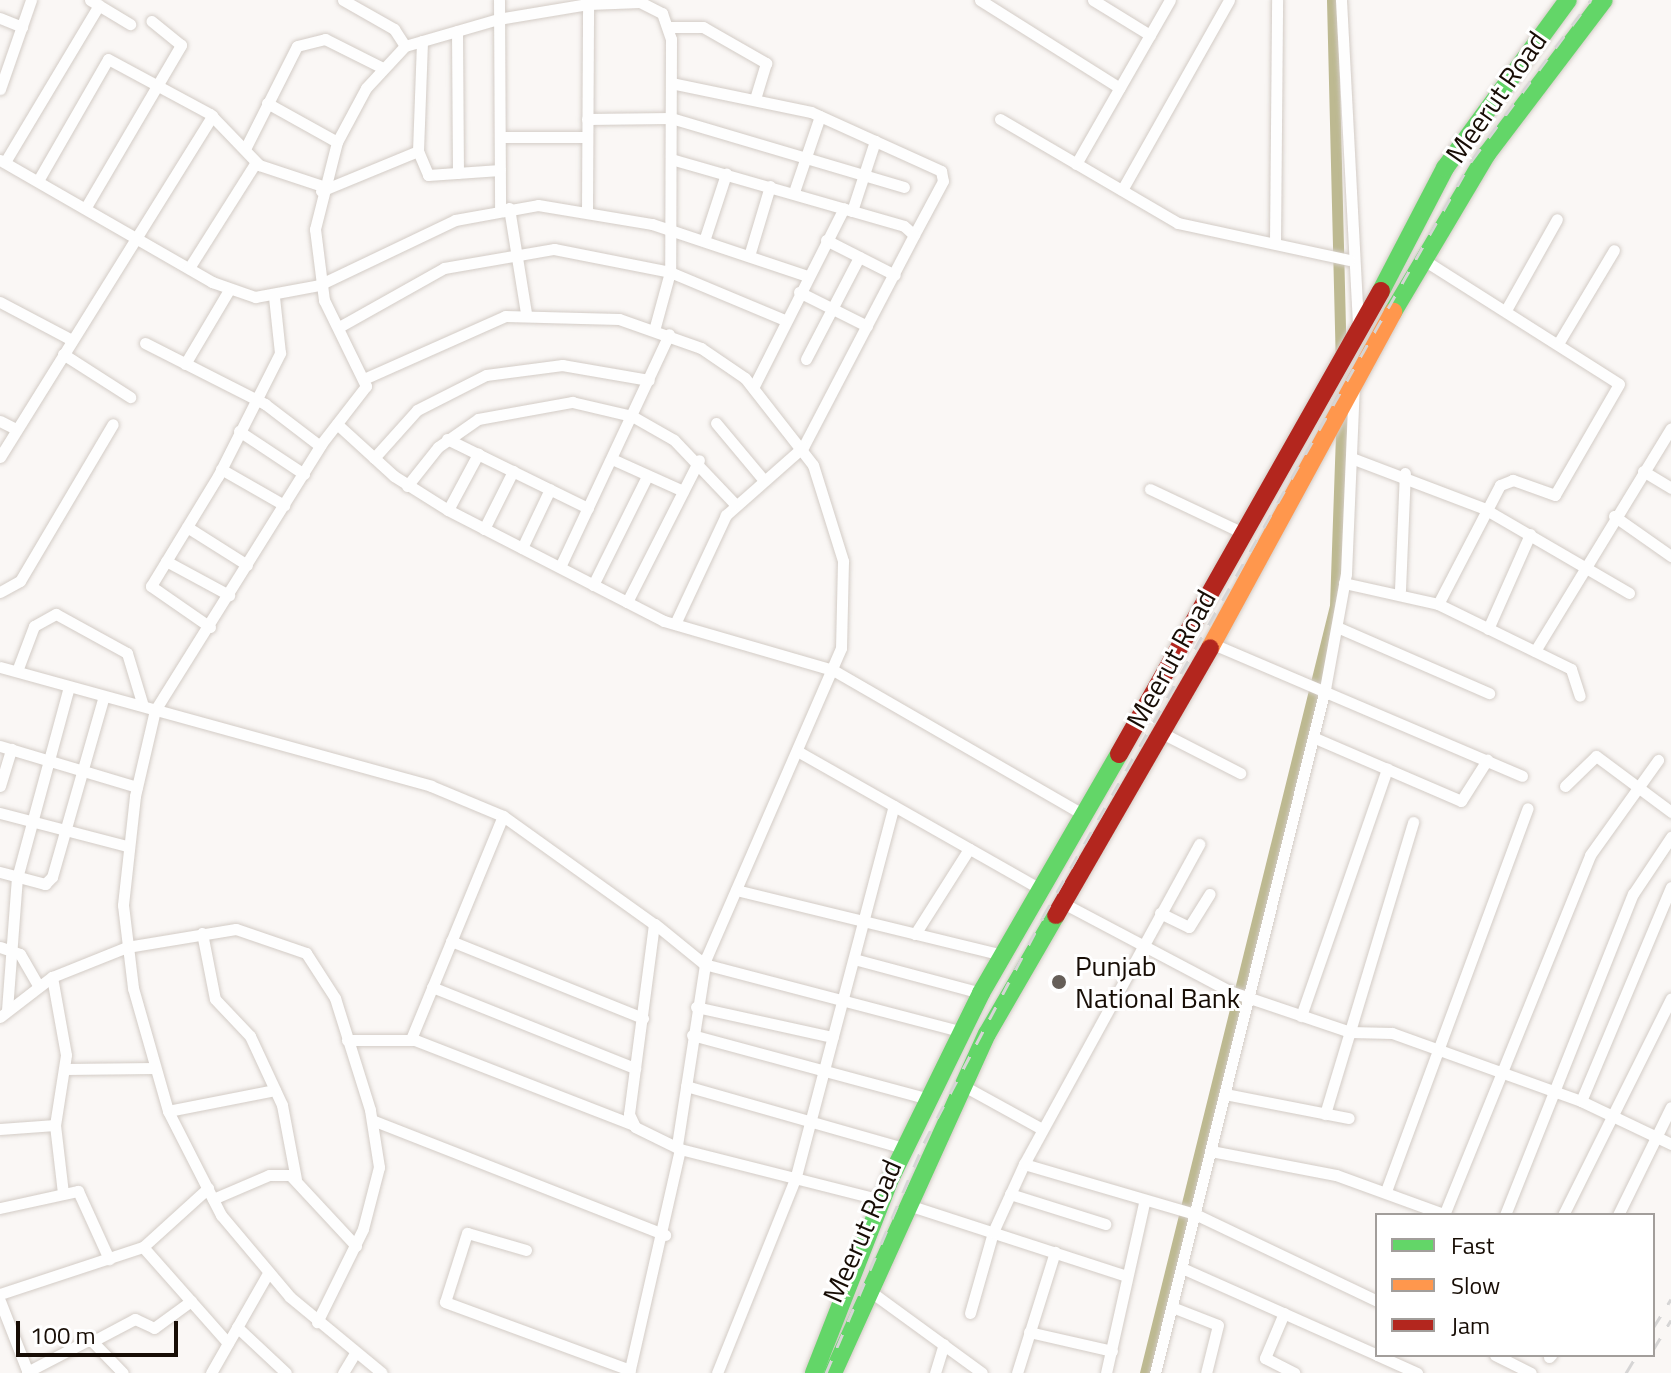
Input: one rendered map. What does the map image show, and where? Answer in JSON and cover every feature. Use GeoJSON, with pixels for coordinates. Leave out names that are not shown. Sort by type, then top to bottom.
{"type":"FeatureCollection","features":[{"type":"Feature","properties":{"kind":"highway","name":"Meerut Road"},"geometry":{"type":"LineString","coordinates":[[833,1373],[904,1204],[985,1038],[1213,644],[1336,407],[1347,381],[1347,356],[1358,330],[1445,168],[1568,0]]}},
{"type":"Feature","properties":{"kind":"highway","name":"Meerut Road"},"geometry":{"type":"LineString","coordinates":[[814,1373],[904,1148],[981,993],[1241,532],[1347,381],[1379,344],[1487,154],[1604,0]]}},
{"type":"Feature","properties":{"kind":"street"},"geometry":{"type":"LineString","coordinates":[[0,89],[31,0]]}},
{"type":"Feature","properties":{"kind":"street"},"geometry":{"type":"LineString","coordinates":[[343,0],[394,29],[405,46]]}},
{"type":"Feature","properties":{"kind":"street"},"geometry":{"type":"LineString","coordinates":[[499,0],[500,170],[504,208],[526,313]]}},
{"type":"Feature","properties":{"kind":"street"},"geometry":{"type":"LineString","coordinates":[[662,13],[666,0]]}},
{"type":"Feature","properties":{"kind":"street"},"geometry":{"type":"LineString","coordinates":[[980,0],[1120,88]]}},
{"type":"Feature","properties":{"kind":"street"},"geometry":{"type":"LineString","coordinates":[[1093,0],[1150,35]]}},
{"type":"Feature","properties":{"kind":"street"},"geometry":{"type":"LineString","coordinates":[[1076,164],[1170,0]]}},
{"type":"Feature","properties":{"kind":"street"},"geometry":{"type":"LineString","coordinates":[[1122,190],[1229,0]]}},
{"type":"Feature","properties":{"kind":"street"},"geometry":{"type":"LineString","coordinates":[[1275,243],[1277,0]]}},
{"type":"Feature","properties":{"kind":"street"},"geometry":{"type":"LineString","coordinates":[[1341,0],[1342,260],[1358,330],[1379,344]]}},
{"type":"Feature","properties":{"kind":"street"},"geometry":{"type":"LineString","coordinates":[[130,24],[94,2],[2,161],[39,179],[229,290],[274,297],[319,285],[419,234],[504,208],[587,211],[670,230],[807,276]]}},
{"type":"Feature","properties":{"kind":"street"},"geometry":{"type":"LineString","coordinates":[[587,211],[588,2]]}},
{"type":"Feature","properties":{"kind":"street"},"geometry":{"type":"LineString","coordinates":[[382,1373],[317,1322],[268,1273],[211,1194],[168,1111],[127,947],[127,846],[155,710],[210,627],[320,446],[364,393],[366,378],[319,285],[322,188],[337,142],[383,68],[405,46],[545,6],[640,2],[662,13],[669,27],[671,83],[670,272],[655,327]]}},
{"type":"Feature","properties":{"kind":"street"},"geometry":{"type":"LineString","coordinates":[[0,18],[22,27]]}},
{"type":"Feature","properties":{"kind":"street"},"geometry":{"type":"LineString","coordinates":[[86,207],[181,42],[151,21]]}},
{"type":"Feature","properties":{"kind":"street"},"geometry":{"type":"LineString","coordinates":[[669,27],[703,27],[766,63],[755,98]]}},
{"type":"Feature","properties":{"kind":"street"},"geometry":{"type":"LineString","coordinates":[[457,31],[458,173]]}},
{"type":"Feature","properties":{"kind":"street"},"geometry":{"type":"LineString","coordinates":[[245,149],[292,51],[308,41],[325,39],[383,68]]}},
{"type":"Feature","properties":{"kind":"street"},"geometry":{"type":"LineString","coordinates":[[422,41],[418,151],[428,175],[500,170]]}},
{"type":"Feature","properties":{"kind":"street"},"geometry":{"type":"LineString","coordinates":[[39,179],[105,61],[159,85],[212,116],[256,162],[322,188],[418,151]]}},
{"type":"Feature","properties":{"kind":"street"},"geometry":{"type":"LineString","coordinates":[[671,83],[755,98],[820,116],[944,173],[895,275],[803,447],[762,478],[735,504],[675,624]]}},
{"type":"Feature","properties":{"kind":"street"},"geometry":{"type":"LineString","coordinates":[[267,103],[337,142]]}},
{"type":"Feature","properties":{"kind":"street"},"geometry":{"type":"LineString","coordinates":[[0,457],[212,116]]}},
{"type":"Feature","properties":{"kind":"street"},"geometry":{"type":"LineString","coordinates":[[794,192],[820,116]]}},
{"type":"Feature","properties":{"kind":"street"},"geometry":{"type":"LineString","coordinates":[[587,119],[671,118],[904,187]]}},
{"type":"Feature","properties":{"kind":"street"},"geometry":{"type":"LineString","coordinates":[[1000,119],[1178,223],[1342,260]]}},
{"type":"Feature","properties":{"kind":"street"},"geometry":{"type":"LineString","coordinates":[[501,137],[587,137]]}},
{"type":"Feature","properties":{"kind":"street"},"geometry":{"type":"LineString","coordinates":[[754,386],[826,240],[848,210],[875,141]]}},
{"type":"Feature","properties":{"kind":"street"},"geometry":{"type":"LineString","coordinates":[[671,159],[794,192],[914,235]]}},
{"type":"Feature","properties":{"kind":"street"},"geometry":{"type":"LineString","coordinates":[[189,268],[256,162]]}},
{"type":"Feature","properties":{"kind":"street"},"geometry":{"type":"LineString","coordinates":[[704,241],[726,174]]}},
{"type":"Feature","properties":{"kind":"street"},"geometry":{"type":"LineString","coordinates":[[749,256],[770,186]]}},
{"type":"Feature","properties":{"kind":"street"},"geometry":{"type":"LineString","coordinates":[[1506,310],[1557,219]]}},
{"type":"Feature","properties":{"kind":"street"},"geometry":{"type":"LineString","coordinates":[[826,240],[895,275]]}},
{"type":"Feature","properties":{"kind":"street"},"geometry":{"type":"LineString","coordinates":[[339,327],[444,268],[515,251],[584,250],[670,272],[785,320]]}},
{"type":"Feature","properties":{"kind":"street"},"geometry":{"type":"LineString","coordinates":[[1559,342],[1614,250]]}},
{"type":"Feature","properties":{"kind":"street"},"geometry":{"type":"LineString","coordinates":[[806,359],[859,257]]}},
{"type":"Feature","properties":{"kind":"street"},"geometry":{"type":"LineString","coordinates":[[1427,262],[1616,377],[1619,388],[1555,495],[1508,479],[1483,508],[1438,604]]}},
{"type":"Feature","properties":{"kind":"street"},"geometry":{"type":"LineString","coordinates":[[185,364],[229,290]]}},
{"type":"Feature","properties":{"kind":"street"},"geometry":{"type":"LineString","coordinates":[[799,292],[867,326]]}},
{"type":"Feature","properties":{"kind":"street"},"geometry":{"type":"LineString","coordinates":[[210,627],[153,593],[166,561],[221,469],[280,353],[274,297]]}},
{"type":"Feature","properties":{"kind":"street"},"geometry":{"type":"LineString","coordinates":[[0,302],[72,340]]}},
{"type":"Feature","properties":{"kind":"street"},"geometry":{"type":"LineString","coordinates":[[366,378],[470,326],[526,313],[584,313],[655,327],[754,386],[803,447],[843,561],[844,629],[833,670],[704,964],[665,1235],[629,1371],[445,1302],[467,1233],[526,1250]]}},
{"type":"Feature","properties":{"kind":"street"},"geometry":{"type":"LineString","coordinates":[[560,567],[669,334]]}},
{"type":"Feature","properties":{"kind":"street"},"geometry":{"type":"LineString","coordinates":[[145,343],[256,400],[320,446]]}},
{"type":"Feature","properties":{"kind":"street"},"geometry":{"type":"LineString","coordinates":[[63,354],[130,397]]}},
{"type":"Feature","properties":{"kind":"street"},"geometry":{"type":"LineString","coordinates":[[374,458],[417,410],[486,375],[562,365],[649,380]]}},
{"type":"Feature","properties":{"kind":"street"},"geometry":{"type":"LineString","coordinates":[[1155,1373],[1182,1268],[1188,1212],[1211,1151],[1245,997],[1315,738],[1337,627],[1344,583],[1354,459],[1347,381]]}},
{"type":"Feature","properties":{"kind":"street"},"geometry":{"type":"LineString","coordinates":[[407,486],[447,439],[478,419],[539,403],[632,416],[699,460],[735,504]]}},
{"type":"Feature","properties":{"kind":"street"},"geometry":{"type":"LineString","coordinates":[[0,421],[16,429]]}},
{"type":"Feature","properties":{"kind":"street"},"geometry":{"type":"LineString","coordinates":[[716,423],[762,478]]}},
{"type":"Feature","properties":{"kind":"street"},"geometry":{"type":"LineString","coordinates":[[0,592],[20,581],[113,424]]}},
{"type":"Feature","properties":{"kind":"street"},"geometry":{"type":"LineString","coordinates":[[337,424],[407,486],[484,529],[675,624],[833,670],[1082,814]]}},
{"type":"Feature","properties":{"kind":"street"},"geometry":{"type":"LineString","coordinates":[[1535,651],[1583,564],[1671,428]]}},
{"type":"Feature","properties":{"kind":"street"},"geometry":{"type":"LineString","coordinates":[[239,431],[304,474]]}},
{"type":"Feature","properties":{"kind":"street"},"geometry":{"type":"LineString","coordinates":[[447,439],[588,508]]}},
{"type":"Feature","properties":{"kind":"street"},"geometry":{"type":"LineString","coordinates":[[448,510],[478,454]]}},
{"type":"Feature","properties":{"kind":"street"},"geometry":{"type":"LineString","coordinates":[[612,459],[683,491]]}},
{"type":"Feature","properties":{"kind":"street"},"geometry":{"type":"LineString","coordinates":[[1354,459],[1405,473],[1483,508],[1629,593]]}},
{"type":"Feature","properties":{"kind":"street"},"geometry":{"type":"LineString","coordinates":[[627,602],[699,460]]}},
{"type":"Feature","properties":{"kind":"street"},"geometry":{"type":"LineString","coordinates":[[221,469],[284,505]]}},
{"type":"Feature","properties":{"kind":"street"},"geometry":{"type":"LineString","coordinates":[[484,529],[513,471]]}},
{"type":"Feature","properties":{"kind":"street"},"geometry":{"type":"LineString","coordinates":[[1643,471],[1671,488]]}},
{"type":"Feature","properties":{"kind":"street"},"geometry":{"type":"LineString","coordinates":[[1400,590],[1405,473]]}},
{"type":"Feature","properties":{"kind":"street"},"geometry":{"type":"LineString","coordinates":[[593,585],[647,476]]}},
{"type":"Feature","properties":{"kind":"street"},"geometry":{"type":"LineString","coordinates":[[522,548],[550,489]]}},
{"type":"Feature","properties":{"kind":"street"},"geometry":{"type":"LineString","coordinates":[[1150,489],[1241,532]]}},
{"type":"Feature","properties":{"kind":"street"},"geometry":{"type":"LineString","coordinates":[[1614,516],[1670,553]]}},
{"type":"Feature","properties":{"kind":"street"},"geometry":{"type":"LineString","coordinates":[[187,527],[247,565]]}},
{"type":"Feature","properties":{"kind":"street"},"geometry":{"type":"LineString","coordinates":[[1488,629],[1530,534]]}},
{"type":"Feature","properties":{"kind":"street"},"geometry":{"type":"LineString","coordinates":[[166,561],[229,595]]}},
{"type":"Feature","properties":{"kind":"street"},"geometry":{"type":"LineString","coordinates":[[1344,583],[1400,590],[1438,604],[1574,672],[1580,696]]}},
{"type":"Feature","properties":{"kind":"street"},"geometry":{"type":"LineString","coordinates":[[17,671],[34,626],[56,614],[127,653],[143,706]]}},
{"type":"Feature","properties":{"kind":"street"},"geometry":{"type":"LineString","coordinates":[[1337,627],[1489,693]]}},
{"type":"Feature","properties":{"kind":"street"},"geometry":{"type":"LineString","coordinates":[[1213,644],[1323,688],[1522,776]]}},
{"type":"Feature","properties":{"kind":"street"},"geometry":{"type":"LineString","coordinates":[[0,667],[380,770],[503,816],[654,924],[704,964],[985,1038]]}},
{"type":"Feature","properties":{"kind":"street"},"geometry":{"type":"LineString","coordinates":[[4,1013],[6,948],[15,912],[17,878],[30,821],[69,687]]}},
{"type":"Feature","properties":{"kind":"street"},"geometry":{"type":"LineString","coordinates":[[0,872],[17,878],[49,882],[104,696]]}},
{"type":"Feature","properties":{"kind":"street"},"geometry":{"type":"LineString","coordinates":[[1162,733],[1240,773]]}},
{"type":"Feature","properties":{"kind":"street"},"geometry":{"type":"LineString","coordinates":[[1315,738],[1461,801],[1487,760]]}},
{"type":"Feature","properties":{"kind":"street"},"geometry":{"type":"LineString","coordinates":[[0,786],[6,748],[137,787]]}},
{"type":"Feature","properties":{"kind":"street"},"geometry":{"type":"LineString","coordinates":[[799,752],[1040,889]]}},
{"type":"Feature","properties":{"kind":"street"},"geometry":{"type":"LineString","coordinates":[[1565,786],[1591,756],[1671,812]]}},
{"type":"Feature","properties":{"kind":"street"},"geometry":{"type":"LineString","coordinates":[[1446,1213],[1590,855],[1658,760]]}},
{"type":"Feature","properties":{"kind":"street"},"geometry":{"type":"LineString","coordinates":[[1301,1016],[1387,769]]}},
{"type":"Feature","properties":{"kind":"street"},"geometry":{"type":"LineString","coordinates":[[717,1373],[796,1176],[894,806]]}},
{"type":"Feature","properties":{"kind":"street"},"geometry":{"type":"LineString","coordinates":[[1386,1191],[1528,808]]}},
{"type":"Feature","properties":{"kind":"street"},"geometry":{"type":"LineString","coordinates":[[0,813],[127,846]]}},
{"type":"Feature","properties":{"kind":"street"},"geometry":{"type":"LineString","coordinates":[[411,1039],[503,816]]}},
{"type":"Feature","properties":{"kind":"street"},"geometry":{"type":"LineString","coordinates":[[1325,1114],[1413,822]]}},
{"type":"Feature","properties":{"kind":"street"},"geometry":{"type":"LineString","coordinates":[[1506,1213],[1633,894],[1671,837]]}},
{"type":"Feature","properties":{"kind":"street"},"geometry":{"type":"LineString","coordinates":[[970,1313],[993,1232],[1024,1164],[1199,844]]}},
{"type":"Feature","properties":{"kind":"street"},"geometry":{"type":"LineString","coordinates":[[915,934],[969,849]]}},
{"type":"Feature","properties":{"kind":"street"},"geometry":{"type":"LineString","coordinates":[[1581,1101],[1671,887]]}},
{"type":"Feature","properties":{"kind":"street"},"geometry":{"type":"LineString","coordinates":[[736,890],[1003,955]]}},
{"type":"Feature","properties":{"kind":"street"},"geometry":{"type":"LineString","coordinates":[[1160,913],[1189,927],[1210,894]]}},
{"type":"Feature","properties":{"kind":"street"},"geometry":{"type":"LineString","coordinates":[[1063,903],[1142,948],[1229,991],[1350,1032],[1384,1032],[1439,1050],[1581,1101],[1671,1144]]}},
{"type":"Feature","properties":{"kind":"street"},"geometry":{"type":"LineString","coordinates":[[0,908],[15,912]]}},
{"type":"Feature","properties":{"kind":"street"},"geometry":{"type":"LineString","coordinates":[[632,1124],[635,1068],[654,924]]}},
{"type":"Feature","properties":{"kind":"street"},"geometry":{"type":"LineString","coordinates":[[4,1013],[52,977],[127,947],[202,933],[262,932],[295,945],[316,963],[347,1040],[372,1120],[379,1167],[356,1246],[317,1322]]}},
{"type":"Feature","properties":{"kind":"street"},"geometry":{"type":"LineString","coordinates":[[202,933],[215,999],[250,1036],[275,1090],[296,1179],[356,1246]]}},
{"type":"Feature","properties":{"kind":"street"},"geometry":{"type":"LineString","coordinates":[[451,941],[643,1018]]}},
{"type":"Feature","properties":{"kind":"street"},"geometry":{"type":"LineString","coordinates":[[6,948],[38,985]]}},
{"type":"Feature","properties":{"kind":"street"},"geometry":{"type":"LineString","coordinates":[[854,959],[981,993]]}},
{"type":"Feature","properties":{"kind":"street"},"geometry":{"type":"LineString","coordinates":[[52,977],[65,1069],[55,1125],[63,1193]]}},
{"type":"Feature","properties":{"kind":"street"},"geometry":{"type":"LineString","coordinates":[[432,987],[635,1068]]}},
{"type":"Feature","properties":{"kind":"street"},"geometry":{"type":"LineString","coordinates":[[1564,1213],[1671,998]]}},
{"type":"Feature","properties":{"kind":"street"},"geometry":{"type":"LineString","coordinates":[[696,1007],[833,1037]]}},
{"type":"Feature","properties":{"kind":"street"},"geometry":{"type":"LineString","coordinates":[[692,1035],[929,1099]]}},
{"type":"Feature","properties":{"kind":"street"},"geometry":{"type":"LineString","coordinates":[[347,1040],[411,1039],[632,1124],[679,1148],[882,1200]]}},
{"type":"Feature","properties":{"kind":"street"},"geometry":{"type":"LineString","coordinates":[[65,1069],[155,1068]]}},
{"type":"Feature","properties":{"kind":"street"},"geometry":{"type":"LineString","coordinates":[[962,1085],[1042,1129]]}},
{"type":"Feature","properties":{"kind":"street"},"geometry":{"type":"LineString","coordinates":[[686,1086],[904,1148]]}},
{"type":"Feature","properties":{"kind":"street"},"geometry":{"type":"LineString","coordinates":[[168,1111],[275,1090]]}},
{"type":"Feature","properties":{"kind":"street"},"geometry":{"type":"LineString","coordinates":[[1225,1094],[1349,1118]]}},
{"type":"Feature","properties":{"kind":"street"},"geometry":{"type":"LineString","coordinates":[[1619,1213],[1671,1107]]}},
{"type":"Feature","properties":{"kind":"street"},"geometry":{"type":"LineString","coordinates":[[372,1120],[665,1235]]}},
{"type":"Feature","properties":{"kind":"street"},"geometry":{"type":"LineString","coordinates":[[0,1129],[55,1125]]}},
{"type":"Feature","properties":{"kind":"street"},"geometry":{"type":"LineString","coordinates":[[1211,1151],[1386,1191],[1440,1213]]}},
{"type":"Feature","properties":{"kind":"street"},"geometry":{"type":"LineString","coordinates":[[1024,1164],[1144,1203],[1188,1212],[1375,1300]]}},
{"type":"Feature","properties":{"kind":"street"},"geometry":{"type":"LineString","coordinates":[[0,1294],[143,1247],[211,1194],[269,1175],[296,1179]]}},
{"type":"Feature","properties":{"kind":"street"},"geometry":{"type":"LineString","coordinates":[[0,1208],[63,1193],[82,1193],[109,1259]]}},
{"type":"Feature","properties":{"kind":"street"},"geometry":{"type":"LineString","coordinates":[[1010,1194],[1105,1224]]}},
{"type":"Feature","properties":{"kind":"street"},"geometry":{"type":"LineString","coordinates":[[1106,1373],[1144,1203]]}},
{"type":"Feature","properties":{"kind":"street"},"geometry":{"type":"LineString","coordinates":[[904,1204],[1127,1276]]}},
{"type":"Feature","properties":{"kind":"street"},"geometry":{"type":"LineString","coordinates":[[143,1247],[228,1343]]}},
{"type":"Feature","properties":{"kind":"street"},"geometry":{"type":"LineString","coordinates":[[1017,1373],[1055,1252]]}},
{"type":"Feature","properties":{"kind":"street"},"geometry":{"type":"LineString","coordinates":[[1182,1268],[1375,1354]]}},
{"type":"Feature","properties":{"kind":"street"},"geometry":{"type":"LineString","coordinates":[[211,1373],[268,1273]]}},
{"type":"Feature","properties":{"kind":"street"},"geometry":{"type":"LineString","coordinates":[[867,1289],[982,1373]]}},
{"type":"Feature","properties":{"kind":"street"},"geometry":{"type":"LineString","coordinates":[[0,1301],[28,1373],[135,1319],[156,1328],[191,1301]]}},
{"type":"Feature","properties":{"kind":"street"},"geometry":{"type":"LineString","coordinates":[[1172,1307],[1218,1325],[1206,1373]]}},
{"type":"Feature","properties":{"kind":"street"},"geometry":{"type":"LineString","coordinates":[[1284,1313],[1265,1358],[1294,1373]]}},
{"type":"Feature","properties":{"kind":"street"},"geometry":{"type":"LineString","coordinates":[[0,1338],[8,1324]]}},
{"type":"Feature","properties":{"kind":"street"},"geometry":{"type":"LineString","coordinates":[[237,1327],[286,1373]]}},
{"type":"Feature","properties":{"kind":"street"},"geometry":{"type":"LineString","coordinates":[[1029,1332],[1112,1351]]}},
{"type":"Feature","properties":{"kind":"street"},"geometry":{"type":"LineString","coordinates":[[97,1339],[123,1373]]}},
{"type":"Feature","properties":{"kind":"street"},"geometry":{"type":"LineString","coordinates":[[935,1373],[944,1344]]}},
{"type":"Feature","properties":{"kind":"street"},"geometry":{"type":"LineString","coordinates":[[343,1373],[355,1353]]}},
{"type":"Feature","properties":{"kind":"street"},"geometry":{"type":"LineString","coordinates":[[1381,1357],[1417,1373]]}},
{"type":"Feature","properties":{"kind":"street"},"geometry":{"type":"LineString","coordinates":[[1499,1357],[1531,1373]]}},
{"type":"Feature","properties":{"kind":"waterway"},"geometry":{"type":"LineString","coordinates":[[1332,0],[1341,359]]}},
{"type":"Feature","properties":{"kind":"waterway"},"geometry":{"type":"LineString","coordinates":[[1145,1373],[1335,606],[1342,404]]}},
{"type":"Feature","properties":{"kind":"railway"},"geometry":{"type":"LineString","coordinates":[[826,1373],[924,1143],[1043,917],[1472,160],[1591,0]]}},
{"type":"Feature","properties":{"kind":"railway"},"geometry":{"type":"LineString","coordinates":[[1655,1325],[1671,1299]]}},
{"type":"Feature","properties":{"kind":"railway"},"geometry":{"type":"LineString","coordinates":[[1655,1347],[1671,1320]]}},
{"type":"Feature","properties":{"kind":"railway"},"geometry":{"type":"LineString","coordinates":[[1626,1373],[1636,1357]]}},
{"type":"Feature","properties":{"kind":"traffic: fast"},"geometry":{"type":"LineString","coordinates":[[1381,291],[1445,168],[1568,0]]}},
{"type":"Feature","properties":{"kind":"traffic: fast"},"geometry":{"type":"LineString","coordinates":[[1393,312],[1487,154],[1604,0]]}},
{"type":"Feature","properties":{"kind":"traffic: fast"},"geometry":{"type":"LineString","coordinates":[[814,1373],[891,1177],[981,993],[1119,754]]}},
{"type":"Feature","properties":{"kind":"traffic: fast"},"geometry":{"type":"LineString","coordinates":[[833,1373],[987,1034],[1056,915]]}},
{"type":"Feature","properties":{"kind":"traffic: slow"},"geometry":{"type":"LineString","coordinates":[[1210,648],[1393,312]]}},
{"type":"Feature","properties":{"kind":"traffic: jam"},"geometry":{"type":"LineString","coordinates":[[1119,754],[1381,291]]}},
{"type":"Feature","properties":{"kind":"traffic: jam"},"geometry":{"type":"LineString","coordinates":[[1056,915],[1210,648]]}},
{"type":"Feature","properties":{"kind":"place","name":"Punjab National Bank"},"geometry":{"type":"Point","coordinates":[1059,982]}}]}
